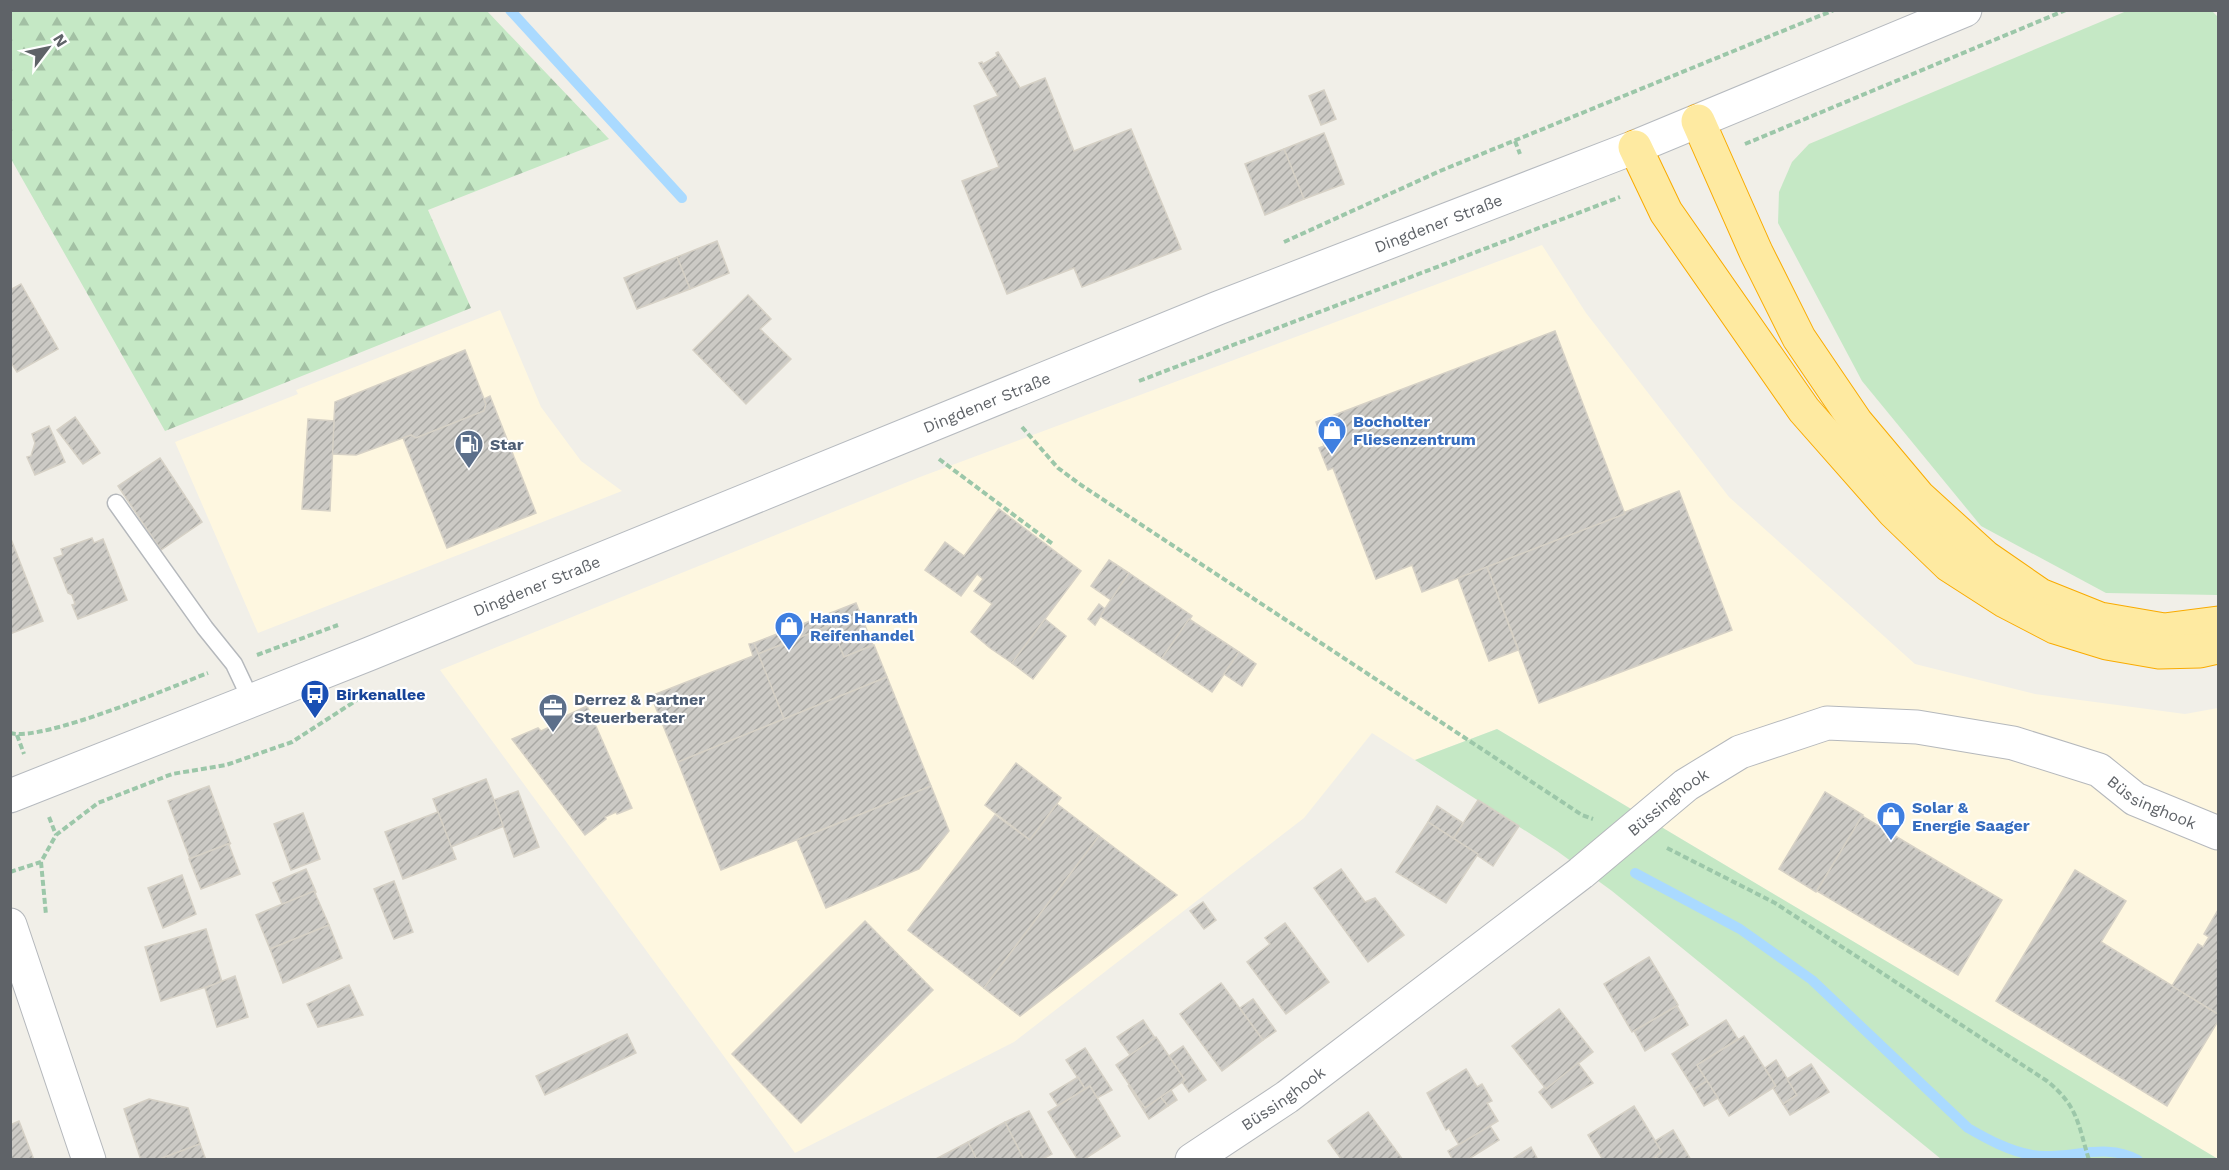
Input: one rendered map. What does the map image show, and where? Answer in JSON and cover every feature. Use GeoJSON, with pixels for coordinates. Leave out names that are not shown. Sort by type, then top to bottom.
{"type":"FeatureCollection","features":[{"type":"Feature","properties":{"kind":"highway"},"geometry":{"type":"LineString","coordinates":[[1698,121],[1756,252],[1799,338],[1856,422],[1919,497],[1984,557],[2040,595],[2100,619],[2163,630],[2218,623]]}},
{"type":"Feature","properties":{"kind":"highway"},"geometry":{"type":"LineString","coordinates":[[1635,147],[1666,212],[1804,410],[1894,512],[1949,565],[2005,602],[2055,627],[2107,643],[2159,652],[2200,651],[2218,647]]}},
{"type":"Feature","properties":{"kind":"main road","name":"Dingdener Straße"},"geometry":{"type":"LineString","coordinates":[[10,796],[1218,308],[1635,147],[1965,10]]}},
{"type":"Feature","properties":{"kind":"main road","name":"Büssinghook"},"geometry":{"type":"LineString","coordinates":[[1192,1160],[1287,1097],[1581,873],[1686,785],[1740,752],[1827,723],[1917,727],[2013,744],[2099,770],[2135,799],[2218,833]]}},
{"type":"Feature","properties":{"kind":"main road"},"geometry":{"type":"LineString","coordinates":[[10,925],[89,1160]]}},
{"type":"Feature","properties":{"kind":"lane"},"geometry":{"type":"LineString","coordinates":[[116,503],[205,628],[234,663],[251,700]]}},
{"type":"Feature","properties":{"kind":"path"},"geometry":{"type":"LineString","coordinates":[[1280,244],[1440,171],[1834,10]]}},
{"type":"Feature","properties":{"kind":"path"},"geometry":{"type":"LineString","coordinates":[[1714,158],[1804,118],[2066,10]]}},
{"type":"Feature","properties":{"kind":"path"},"geometry":{"type":"LineString","coordinates":[[1134,384],[1653,184]]}},
{"type":"Feature","properties":{"kind":"path"},"geometry":{"type":"LineString","coordinates":[[1011,430],[1033,422]]}},
{"type":"Feature","properties":{"kind":"path"},"geometry":{"type":"LineString","coordinates":[[1022,427],[1058,468],[1081,485],[1582,815],[1674,851],[1775,903],[2047,1081],[2064,1095],[2074,1111],[2089,1160]]}},
{"type":"Feature","properties":{"kind":"path"},"geometry":{"type":"LineString","coordinates":[[928,463],[949,454]]}},
{"type":"Feature","properties":{"kind":"path"},"geometry":{"type":"LineString","coordinates":[[939,458],[1054,545]]}},
{"type":"Feature","properties":{"kind":"path"},"geometry":{"type":"LineString","coordinates":[[10,733],[17,735],[50,730],[344,623]]}},
{"type":"Feature","properties":{"kind":"path"},"geometry":{"type":"LineString","coordinates":[[10,872],[41,862],[56,835],[98,803],[172,774],[226,765],[292,742],[369,692]]}},
{"type":"Feature","properties":{"kind":"shaded area"},"geometry":{"type":"Polygon","coordinates":[[[1542,245],[1586,313],[1729,497],[1915,664],[2035,694],[2185,714],[2218,708],[2218,1159],[1497,729],[1415,760],[1372,733],[1304,818],[1014,1042],[795,1153],[440,670],[920,477],[1542,245]]]}},
{"type":"Feature","properties":{"kind":"shaded area"},"geometry":{"type":"Polygon","coordinates":[[[500,310],[541,407],[581,461],[622,491],[258,633],[175,442],[298,394],[296,390],[500,310]]]}},
{"type":"Feature","properties":{"kind":"green space"},"geometry":{"type":"Polygon","coordinates":[[[2129,10],[2212,11],[2218,17],[2218,595],[2106,593],[1981,526],[1862,381],[1778,223],[1779,192],[1792,162],[1809,144],[2129,10]]]}},
{"type":"Feature","properties":{"kind":"green space"},"geometry":{"type":"Polygon","coordinates":[[[10,11],[487,11],[609,139],[428,210],[471,308],[165,431],[11,159],[10,11]]]}},
{"type":"Feature","properties":{"kind":"green space"},"geometry":{"type":"Polygon","coordinates":[[[1497,729],[2218,1159],[1941,1159],[1612,891],[1557,851],[1415,760],[1497,729]]]}},
{"type":"Feature","properties":{"kind":"building"},"geometry":{"type":"Polygon","coordinates":[[[998,52],[1020,88],[1045,78],[1074,151],[1131,129],[1181,249],[1082,287],[1074,268],[1007,294],[962,181],[999,167],[974,106],[998,96],[979,63],[983,64],[997,56],[998,52]]]}},
{"type":"Feature","properties":{"kind":"building"},"geometry":{"type":"Polygon","coordinates":[[[1324,90],[1336,119],[1321,125],[1309,96],[1324,90]]]}},
{"type":"Feature","properties":{"kind":"building"},"geometry":{"type":"Polygon","coordinates":[[[1324,133],[1344,184],[1304,199],[1284,149],[1324,133]]]}},
{"type":"Feature","properties":{"kind":"building"},"geometry":{"type":"Polygon","coordinates":[[[1284,149],[1304,199],[1265,215],[1245,164],[1284,149]]]}},
{"type":"Feature","properties":{"kind":"building"},"geometry":{"type":"Polygon","coordinates":[[[717,241],[729,273],[690,289],[677,257],[717,241]]]}},
{"type":"Feature","properties":{"kind":"building"},"geometry":{"type":"Polygon","coordinates":[[[677,257],[690,289],[637,309],[624,278],[677,257]]]}},
{"type":"Feature","properties":{"kind":"building"},"geometry":{"type":"Polygon","coordinates":[[[21,284],[58,349],[17,372],[10,361],[10,290],[21,284]]]}},
{"type":"Feature","properties":{"kind":"building"},"geometry":{"type":"Polygon","coordinates":[[[748,295],[771,319],[760,329],[791,359],[746,404],[693,350],[748,295]]]}},
{"type":"Feature","properties":{"kind":"building"},"geometry":{"type":"Polygon","coordinates":[[[1555,331],[1625,514],[1422,592],[1412,565],[1376,579],[1333,468],[1328,470],[1319,448],[1324,446],[1316,422],[1555,331]]]}},
{"type":"Feature","properties":{"kind":"building"},"geometry":{"type":"Polygon","coordinates":[[[465,350],[486,404],[484,411],[416,438],[411,435],[356,455],[332,454],[335,402],[465,350]]]}},
{"type":"Feature","properties":{"kind":"building"},"geometry":{"type":"Polygon","coordinates":[[[490,396],[536,513],[447,548],[403,438],[411,435],[416,438],[484,411],[486,404],[484,399],[490,396]]]}},
{"type":"Feature","properties":{"kind":"building"},"geometry":{"type":"Polygon","coordinates":[[[75,417],[100,453],[83,464],[57,430],[75,417]]]}},
{"type":"Feature","properties":{"kind":"building"},"geometry":{"type":"Polygon","coordinates":[[[308,419],[334,421],[330,511],[302,509],[308,419]]]}},
{"type":"Feature","properties":{"kind":"building"},"geometry":{"type":"Polygon","coordinates":[[[49,426],[65,462],[35,475],[27,457],[31,456],[35,443],[32,434],[49,426]]]}},
{"type":"Feature","properties":{"kind":"building"},"geometry":{"type":"Polygon","coordinates":[[[160,458],[202,522],[161,550],[118,486],[160,458]]]}},
{"type":"Feature","properties":{"kind":"building"},"geometry":{"type":"Polygon","coordinates":[[[1679,491],[1732,630],[1539,703],[1487,567],[1679,491]]]}},
{"type":"Feature","properties":{"kind":"building"},"geometry":{"type":"Polygon","coordinates":[[[999,509],[1081,571],[1012,663],[971,632],[992,604],[974,591],[983,579],[977,574],[961,596],[925,570],[945,542],[964,556],[999,509]]]}},
{"type":"Feature","properties":{"kind":"building"},"geometry":{"type":"Polygon","coordinates":[[[92,538],[94,543],[103,539],[127,600],[78,619],[72,605],[75,604],[72,595],[68,593],[54,558],[63,555],[61,549],[92,538]]]}},
{"type":"Feature","properties":{"kind":"building"},"geometry":{"type":"Polygon","coordinates":[[[10,540],[43,621],[10,634],[10,540]]]}},
{"type":"Feature","properties":{"kind":"building"},"geometry":{"type":"Polygon","coordinates":[[[1109,560],[1129,573],[1111,600],[1091,586],[1109,560]]]}},
{"type":"Feature","properties":{"kind":"building"},"geometry":{"type":"Polygon","coordinates":[[[1487,567],[1518,650],[1489,661],[1458,578],[1487,567]]]}},
{"type":"Feature","properties":{"kind":"building"},"geometry":{"type":"Polygon","coordinates":[[[1129,573],[1192,616],[1162,658],[1100,616],[1129,573]]]}},
{"type":"Feature","properties":{"kind":"building"},"geometry":{"type":"Polygon","coordinates":[[[856,603],[873,645],[844,657],[831,625],[758,654],[754,643],[856,603]]]}},
{"type":"Feature","properties":{"kind":"building"},"geometry":{"type":"Polygon","coordinates":[[[1099,604],[1105,609],[1095,625],[1088,619],[1099,604]]]}},
{"type":"Feature","properties":{"kind":"building"},"geometry":{"type":"Polygon","coordinates":[[[1045,619],[1066,636],[1033,679],[1012,663],[1045,619]]]}},
{"type":"Feature","properties":{"kind":"building"},"geometry":{"type":"Polygon","coordinates":[[[1189,619],[1239,652],[1212,692],[1162,658],[1189,619]]]}},
{"type":"Feature","properties":{"kind":"building"},"geometry":{"type":"Polygon","coordinates":[[[831,625],[844,657],[874,645],[887,677],[784,719],[758,654],[831,625]]]}},
{"type":"Feature","properties":{"kind":"building"},"geometry":{"type":"Polygon","coordinates":[[[754,643],[784,719],[678,762],[651,696],[753,656],[749,644],[754,643]]]}},
{"type":"Feature","properties":{"kind":"building"},"geometry":{"type":"Polygon","coordinates":[[[1239,652],[1256,664],[1242,686],[1224,674],[1239,652]]]}},
{"type":"Feature","properties":{"kind":"building"},"geometry":{"type":"Polygon","coordinates":[[[887,677],[931,786],[721,870],[678,762],[887,677]]]}},
{"type":"Feature","properties":{"kind":"building"},"geometry":{"type":"Polygon","coordinates":[[[587,706],[632,808],[605,817],[606,819],[585,835],[512,739],[538,728],[541,731],[563,721],[561,718],[587,706]]]}},
{"type":"Feature","properties":{"kind":"building"},"geometry":{"type":"Polygon","coordinates":[[[1016,763],[1061,798],[1030,840],[985,805],[1016,763]]]}},
{"type":"Feature","properties":{"kind":"building"},"geometry":{"type":"Polygon","coordinates":[[[486,779],[504,826],[451,847],[433,799],[486,779]]]}},
{"type":"Feature","properties":{"kind":"building"},"geometry":{"type":"Polygon","coordinates":[[[209,786],[230,843],[190,859],[168,801],[209,786]]]}},
{"type":"Feature","properties":{"kind":"building"},"geometry":{"type":"Polygon","coordinates":[[[931,786],[949,831],[919,869],[826,908],[797,840],[931,786]]]}},
{"type":"Feature","properties":{"kind":"building"},"geometry":{"type":"Polygon","coordinates":[[[518,791],[539,847],[514,857],[494,800],[518,791]]]}},
{"type":"Feature","properties":{"kind":"building"},"geometry":{"type":"Polygon","coordinates":[[[1825,792],[1863,815],[1816,892],[1779,869],[1825,792]]]}},
{"type":"Feature","properties":{"kind":"building"},"geometry":{"type":"Polygon","coordinates":[[[1478,800],[1519,826],[1493,866],[1453,839],[1478,800]]]}},
{"type":"Feature","properties":{"kind":"building"},"geometry":{"type":"Polygon","coordinates":[[[1057,804],[1099,836],[984,988],[908,930],[995,815],[1030,840],[1057,804]]]}},
{"type":"Feature","properties":{"kind":"building"},"geometry":{"type":"Polygon","coordinates":[[[1437,806],[1463,823],[1453,839],[1428,822],[1437,806]]]}},
{"type":"Feature","properties":{"kind":"building"},"geometry":{"type":"Polygon","coordinates":[[[438,812],[456,859],[403,879],[385,832],[438,812]]]}},
{"type":"Feature","properties":{"kind":"building"},"geometry":{"type":"Polygon","coordinates":[[[303,813],[320,859],[291,870],[274,824],[303,813]]]}},
{"type":"Feature","properties":{"kind":"building"},"geometry":{"type":"Polygon","coordinates":[[[1862,816],[2002,900],[1958,975],[1817,891],[1862,816]]]}},
{"type":"Feature","properties":{"kind":"building"},"geometry":{"type":"Polygon","coordinates":[[[1428,822],[1478,854],[1446,903],[1396,872],[1428,822]]]}},
{"type":"Feature","properties":{"kind":"building"},"geometry":{"type":"Polygon","coordinates":[[[1099,836],[1177,895],[1020,1016],[984,988],[1099,836]]]}},
{"type":"Feature","properties":{"kind":"building"},"geometry":{"type":"Polygon","coordinates":[[[231,843],[229,845],[240,874],[201,889],[189,859],[231,843]]]}},
{"type":"Feature","properties":{"kind":"building"},"geometry":{"type":"Polygon","coordinates":[[[306,869],[316,892],[282,904],[273,883],[306,869]]]}},
{"type":"Feature","properties":{"kind":"building"},"geometry":{"type":"Polygon","coordinates":[[[1341,869],[1365,902],[1375,898],[1404,935],[1368,962],[1314,888],[1341,869]]]}},
{"type":"Feature","properties":{"kind":"building"},"geometry":{"type":"Polygon","coordinates":[[[2075,870],[2126,901],[2101,942],[2218,1014],[2218,1021],[2167,1106],[1996,1001],[2075,870]]]}},
{"type":"Feature","properties":{"kind":"building"},"geometry":{"type":"Polygon","coordinates":[[[182,875],[196,914],[163,928],[148,888],[182,875]]]}},
{"type":"Feature","properties":{"kind":"building"},"geometry":{"type":"Polygon","coordinates":[[[394,881],[413,932],[394,939],[374,889],[394,881]]]}},
{"type":"Feature","properties":{"kind":"building"},"geometry":{"type":"Polygon","coordinates":[[[314,891],[329,925],[270,949],[256,915],[314,891]]]}},
{"type":"Feature","properties":{"kind":"building"},"geometry":{"type":"Polygon","coordinates":[[[1203,902],[1216,920],[1204,929],[1190,911],[1203,902]]]}},
{"type":"Feature","properties":{"kind":"building"},"geometry":{"type":"Polygon","coordinates":[[[2218,910],[2218,1014],[2172,986],[2198,944],[2203,947],[2209,937],[2204,934],[2218,910]]]}},
{"type":"Feature","properties":{"kind":"building"},"geometry":{"type":"Polygon","coordinates":[[[865,921],[933,990],[801,1123],[732,1054],[865,921]]]}},
{"type":"Feature","properties":{"kind":"building"},"geometry":{"type":"Polygon","coordinates":[[[1285,923],[1329,982],[1286,1014],[1247,962],[1270,944],[1265,938],[1285,923]]]}},
{"type":"Feature","properties":{"kind":"building"},"geometry":{"type":"Polygon","coordinates":[[[329,925],[342,958],[283,983],[270,949],[329,925]]]}},
{"type":"Feature","properties":{"kind":"building"},"geometry":{"type":"Polygon","coordinates":[[[206,929],[222,982],[161,1001],[145,947],[206,929]]]}},
{"type":"Feature","properties":{"kind":"building"},"geometry":{"type":"Polygon","coordinates":[[[1649,957],[1678,1005],[1632,1032],[1604,984],[1649,957]]]}},
{"type":"Feature","properties":{"kind":"building"},"geometry":{"type":"Polygon","coordinates":[[[235,976],[248,1017],[217,1027],[205,988],[235,976]]]}},
{"type":"Feature","properties":{"kind":"building"},"geometry":{"type":"Polygon","coordinates":[[[1221,983],[1263,1040],[1222,1071],[1180,1014],[1221,983]]]}},
{"type":"Feature","properties":{"kind":"building"},"geometry":{"type":"Polygon","coordinates":[[[349,985],[363,1015],[318,1027],[307,1004],[349,985]]]}},
{"type":"Feature","properties":{"kind":"building"},"geometry":{"type":"Polygon","coordinates":[[[1253,999],[1276,1031],[1263,1040],[1240,1008],[1253,999]]]}},
{"type":"Feature","properties":{"kind":"building"},"geometry":{"type":"Polygon","coordinates":[[[1677,1006],[1688,1025],[1645,1051],[1634,1031],[1677,1006]]]}},
{"type":"Feature","properties":{"kind":"building"},"geometry":{"type":"Polygon","coordinates":[[[1559,1009],[1593,1052],[1546,1089],[1512,1046],[1559,1009]]]}},
{"type":"Feature","properties":{"kind":"building"},"geometry":{"type":"Polygon","coordinates":[[[1143,1020],[1155,1038],[1130,1055],[1117,1037],[1143,1020]]]}},
{"type":"Feature","properties":{"kind":"building"},"geometry":{"type":"Polygon","coordinates":[[[1726,1020],[1738,1039],[1697,1065],[1707,1081],[1694,1089],[1672,1054],[1726,1020]]]}},
{"type":"Feature","properties":{"kind":"building"},"geometry":{"type":"Polygon","coordinates":[[[627,1034],[636,1053],[545,1095],[536,1076],[627,1034]]]}},
{"type":"Feature","properties":{"kind":"building"},"geometry":{"type":"Polygon","coordinates":[[[1744,1036],[1776,1086],[1729,1116],[1697,1065],[1744,1036]]]}},
{"type":"Feature","properties":{"kind":"building"},"geometry":{"type":"Polygon","coordinates":[[[1156,1037],[1185,1080],[1145,1108],[1116,1065],[1156,1037]]]}},
{"type":"Feature","properties":{"kind":"building"},"geometry":{"type":"Polygon","coordinates":[[[1183,1046],[1206,1080],[1189,1092],[1182,1082],[1185,1080],[1169,1056],[1183,1046]]]}},
{"type":"Feature","properties":{"kind":"building"},"geometry":{"type":"Polygon","coordinates":[[[1085,1048],[1112,1090],[1097,1098],[1090,1086],[1085,1089],[1066,1060],[1085,1048]]]}},
{"type":"Feature","properties":{"kind":"building"},"geometry":{"type":"Polygon","coordinates":[[[1776,1060],[1797,1095],[1783,1104],[1765,1068],[1776,1060]]]}},
{"type":"Feature","properties":{"kind":"building"},"geometry":{"type":"Polygon","coordinates":[[[1578,1063],[1593,1083],[1552,1108],[1539,1092],[1578,1063]]]}},
{"type":"Feature","properties":{"kind":"building"},"geometry":{"type":"Polygon","coordinates":[[[1811,1064],[1829,1092],[1790,1115],[1783,1104],[1797,1095],[1787,1079],[1811,1064]]]}},
{"type":"Feature","properties":{"kind":"building"},"geometry":{"type":"Polygon","coordinates":[[[1466,1069],[1477,1087],[1482,1084],[1492,1101],[1487,1103],[1498,1121],[1459,1145],[1449,1128],[1446,1130],[1427,1093],[1466,1069]]]}},
{"type":"Feature","properties":{"kind":"building"},"geometry":{"type":"Polygon","coordinates":[[[1078,1077],[1085,1089],[1058,1106],[1050,1094],[1078,1077]]]}},
{"type":"Feature","properties":{"kind":"building"},"geometry":{"type":"Polygon","coordinates":[[[1707,1081],[1718,1098],[1704,1106],[1694,1089],[1707,1081]]]}},
{"type":"Feature","properties":{"kind":"building"},"geometry":{"type":"Polygon","coordinates":[[[1128,1085],[1145,1108],[1161,1097],[1168,1106],[1149,1119],[1128,1085]]]}},
{"type":"Feature","properties":{"kind":"building"},"geometry":{"type":"Polygon","coordinates":[[[1090,1086],[1120,1136],[1083,1160],[1078,1160],[1048,1112],[1090,1086]]]}},
{"type":"Feature","properties":{"kind":"building"},"geometry":{"type":"Polygon","coordinates":[[[1171,1090],[1177,1100],[1168,1106],[1161,1097],[1171,1090]]]}},
{"type":"Feature","properties":{"kind":"building"},"geometry":{"type":"Polygon","coordinates":[[[149,1099],[188,1108],[200,1144],[157,1160],[141,1160],[124,1109],[149,1099]]]}},
{"type":"Feature","properties":{"kind":"building"},"geometry":{"type":"Polygon","coordinates":[[[1634,1106],[1662,1152],[1651,1160],[1603,1160],[1588,1135],[1634,1106]]]}},
{"type":"Feature","properties":{"kind":"building"},"geometry":{"type":"Polygon","coordinates":[[[1029,1111],[1052,1154],[1041,1160],[1024,1160],[1005,1122],[1029,1111]]]}},
{"type":"Feature","properties":{"kind":"building"},"geometry":{"type":"Polygon","coordinates":[[[1368,1112],[1403,1160],[1342,1160],[1328,1141],[1368,1112]]]}},
{"type":"Feature","properties":{"kind":"building"},"geometry":{"type":"Polygon","coordinates":[[[19,1121],[34,1160],[10,1160],[10,1125],[19,1121]]]}},
{"type":"Feature","properties":{"kind":"building"},"geometry":{"type":"Polygon","coordinates":[[[1005,1122],[1024,1160],[977,1160],[968,1142],[1005,1122]]]}},
{"type":"Feature","properties":{"kind":"building"},"geometry":{"type":"Polygon","coordinates":[[[1490,1126],[1499,1140],[1467,1160],[1453,1160],[1448,1151],[1490,1126]]]}},
{"type":"Feature","properties":{"kind":"building"},"geometry":{"type":"Polygon","coordinates":[[[1673,1130],[1691,1160],[1658,1160],[1656,1156],[1662,1152],[1655,1141],[1673,1130]]]}},
{"type":"Feature","properties":{"kind":"building"},"geometry":{"type":"Polygon","coordinates":[[[968,1142],[977,1160],[934,1160],[968,1142]]]}},
{"type":"Feature","properties":{"kind":"building"},"geometry":{"type":"Polygon","coordinates":[[[200,1144],[206,1160],[157,1160],[200,1144]]]}},
{"type":"Feature","properties":{"kind":"building"},"geometry":{"type":"Polygon","coordinates":[[[1531,1147],[1538,1160],[1511,1160],[1531,1147]]]}},
{"type":"Feature","properties":{"kind":"waterway"},"geometry":{"type":"LineString","coordinates":[[510,10],[682,198]]}},
{"type":"Feature","properties":{"kind":"waterway"},"geometry":{"type":"LineString","coordinates":[[1635,873],[1740,929],[1812,980],[1968,1128],[1975,1132],[2007,1148],[2032,1155],[2059,1156],[2112,1152],[2138,1160]]}},
{"type":"Feature","properties":{"kind":"place","name":"Bocholter Fliesenzentrum"},"geometry":{"type":"Point","coordinates":[1332,456]}},
{"type":"Feature","properties":{"kind":"place","name":"Star"},"geometry":{"type":"Point","coordinates":[469,470]}},
{"type":"Feature","properties":{"kind":"place","name":"Hans Hanrath Reifenhandel"},"geometry":{"type":"Point","coordinates":[789,652]}},
{"type":"Feature","properties":{"kind":"place","name":"Birkenallee"},"geometry":{"type":"Point","coordinates":[315,720]}},
{"type":"Feature","properties":{"kind":"place","name":"Derrez & Partner Steuerberater"},"geometry":{"type":"Point","coordinates":[553,734]}},
{"type":"Feature","properties":{"kind":"place","name":"Solar & Energie Saager"},"geometry":{"type":"Point","coordinates":[1891,842]}}]}
